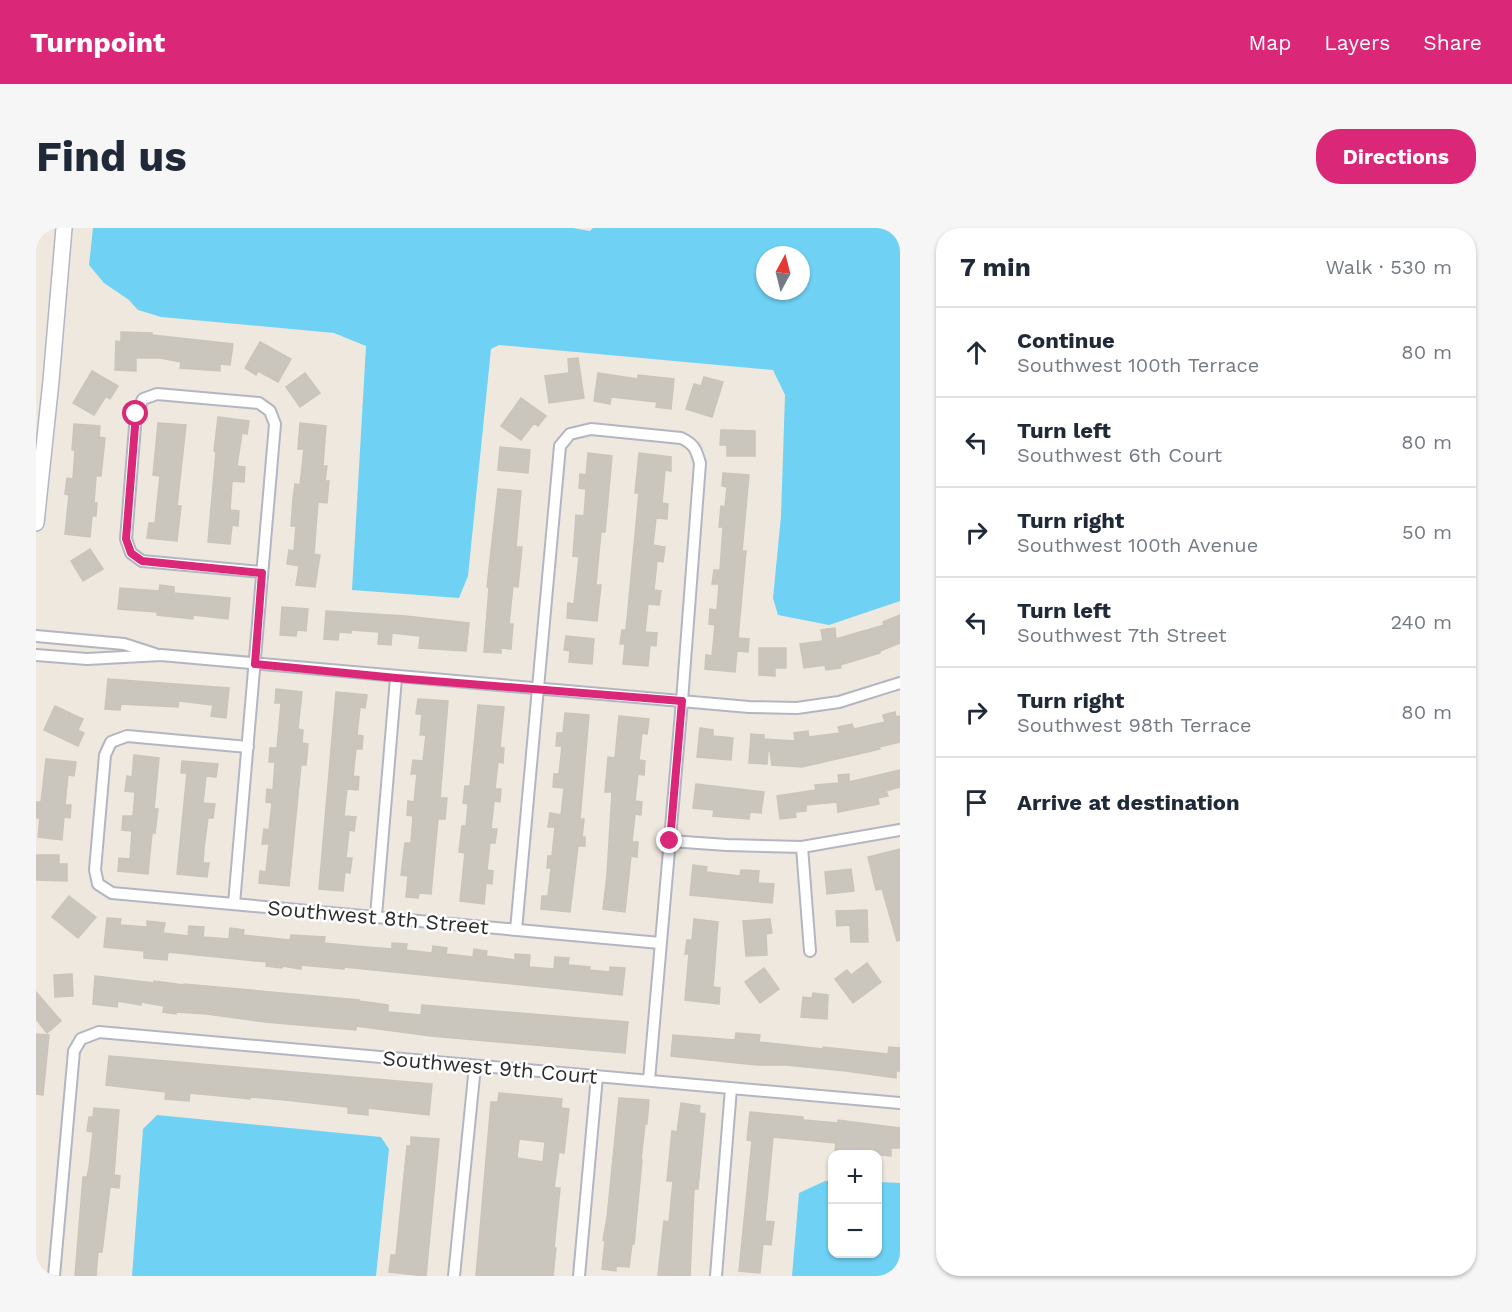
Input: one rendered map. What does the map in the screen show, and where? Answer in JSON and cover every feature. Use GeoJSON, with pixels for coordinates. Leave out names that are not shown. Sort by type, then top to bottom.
{"type":"FeatureCollection","features":[{"type":"Feature","properties":{"kind":"main road"},"geometry":{"type":"LineString","coordinates":[[36,523],[64,228]]}},
{"type":"Feature","properties":{"kind":"street"},"geometry":{"type":"LineString","coordinates":[[234,904],[275,424],[270,411],[259,403],[157,394],[143,399],[136,414],[126,539],[131,553],[142,561],[262,573]]}},
{"type":"Feature","properties":{"kind":"street"},"geometry":{"type":"LineString","coordinates":[[516,930],[560,446],[570,434],[591,429],[681,438],[696,448],[700,462],[649,1080]]}},
{"type":"Feature","properties":{"kind":"street"},"geometry":{"type":"LineString","coordinates":[[36,636],[124,644],[161,656]]}},
{"type":"Feature","properties":{"kind":"street"},"geometry":{"type":"LineString","coordinates":[[36,655],[87,659],[161,656],[749,708],[797,708],[839,702],[900,683]]}},
{"type":"Feature","properties":{"kind":"street"},"geometry":{"type":"LineString","coordinates":[[376,916],[396,678]]}},
{"type":"Feature","properties":{"kind":"street","name":"Southwest 8th Street"},"geometry":{"type":"LineString","coordinates":[[248,747],[127,736],[111,742],[105,755],[95,870],[98,884],[112,893],[660,943]]}},
{"type":"Feature","properties":{"kind":"street"},"geometry":{"type":"LineString","coordinates":[[670,841],[802,847],[900,830]]}},
{"type":"Feature","properties":{"kind":"street"},"geometry":{"type":"LineString","coordinates":[[802,847],[810,951]]}},
{"type":"Feature","properties":{"kind":"street","name":"Southwest 9th Court"},"geometry":{"type":"LineString","coordinates":[[54,1276],[74,1051],[81,1039],[99,1032],[900,1104]]}},
{"type":"Feature","properties":{"kind":"street"},"geometry":{"type":"LineString","coordinates":[[454,1276],[475,1066]]}},
{"type":"Feature","properties":{"kind":"street"},"geometry":{"type":"LineString","coordinates":[[579,1276],[597,1076]]}},
{"type":"Feature","properties":{"kind":"street"},"geometry":{"type":"LineString","coordinates":[[716,1276],[731,1088]]}},
{"type":"Feature","properties":{"kind":"water"},"geometry":{"type":"Polygon","coordinates":[[[93,228],[573,228],[590,231],[593,228],[900,228],[900,601],[829,625],[778,615],[773,598],[781,516],[785,395],[773,370],[499,345],[491,349],[468,576],[459,598],[352,590],[366,346],[334,333],[161,317],[138,310],[129,300],[104,283],[89,265],[93,228]]]}},
{"type":"Feature","properties":{"kind":"water"},"geometry":{"type":"Polygon","coordinates":[[[157,1115],[381,1137],[389,1149],[376,1276],[132,1276],[143,1129],[157,1115]]]}},
{"type":"Feature","properties":{"kind":"water"},"geometry":{"type":"Polygon","coordinates":[[[828,1181],[828,1258],[882,1258],[882,1182],[900,1183],[900,1276],[792,1276],[799,1193],[828,1181]]]}},
{"type":"Feature","properties":{"kind":"building"},"geometry":{"type":"Polygon","coordinates":[[[121,332],[152,333],[152,335],[233,344],[230,365],[220,364],[220,371],[180,368],[181,362],[160,358],[136,358],[136,371],[115,370],[116,341],[121,342],[121,332]]]}},
{"type":"Feature","properties":{"kind":"building"},"geometry":{"type":"Polygon","coordinates":[[[260,342],[291,359],[278,382],[258,371],[256,375],[245,368],[260,342]]]}},
{"type":"Feature","properties":{"kind":"building"},"geometry":{"type":"Polygon","coordinates":[[[578,358],[584,398],[549,403],[545,376],[569,373],[568,359],[578,358]]]}},
{"type":"Feature","properties":{"kind":"building"},"geometry":{"type":"Polygon","coordinates":[[[92,371],[118,386],[110,399],[106,396],[94,415],[73,403],[92,371]]]}},
{"type":"Feature","properties":{"kind":"building"},"geometry":{"type":"Polygon","coordinates":[[[305,373],[320,393],[300,407],[286,387],[305,373]]]}},
{"type":"Feature","properties":{"kind":"building"},"geometry":{"type":"Polygon","coordinates":[[[598,373],[638,379],[638,375],[674,379],[671,409],[656,407],[657,402],[611,397],[610,404],[594,401],[598,373]]]}},
{"type":"Feature","properties":{"kind":"building"},"geometry":{"type":"Polygon","coordinates":[[[704,377],[723,382],[712,417],[686,409],[694,384],[701,386],[704,377]]]}},
{"type":"Feature","properties":{"kind":"building"},"geometry":{"type":"Polygon","coordinates":[[[521,398],[546,416],[538,426],[534,423],[521,440],[501,426],[521,398]]]}},
{"type":"Feature","properties":{"kind":"building"},"geometry":{"type":"Polygon","coordinates":[[[218,417],[249,421],[247,434],[242,433],[237,466],[245,467],[244,482],[232,481],[230,510],[239,511],[238,526],[232,525],[230,544],[208,542],[218,417]]]}},
{"type":"Feature","properties":{"kind":"building"},"geometry":{"type":"Polygon","coordinates":[[[158,423],[186,425],[177,506],[181,506],[177,541],[147,538],[149,523],[155,523],[160,476],[153,475],[158,423]]]}},
{"type":"Feature","properties":{"kind":"building"},"geometry":{"type":"Polygon","coordinates":[[[300,423],[326,426],[323,466],[327,466],[325,481],[329,481],[327,503],[318,502],[314,554],[320,555],[315,587],[296,585],[299,566],[287,564],[289,550],[294,551],[296,526],[291,526],[293,499],[295,484],[300,485],[304,449],[298,449],[300,423]]]}},
{"type":"Feature","properties":{"kind":"building"},"geometry":{"type":"Polygon","coordinates":[[[74,424],[100,426],[99,437],[105,438],[101,476],[96,476],[94,503],[97,503],[96,516],[92,516],[90,537],[65,534],[69,495],[65,494],[67,478],[73,479],[74,424]]]}},
{"type":"Feature","properties":{"kind":"building"},"geometry":{"type":"Polygon","coordinates":[[[721,430],[755,431],[755,456],[727,456],[727,445],[720,445],[721,430]]]}},
{"type":"Feature","properties":{"kind":"building"},"geometry":{"type":"Polygon","coordinates":[[[500,447],[530,450],[528,473],[498,470],[500,447]]]}},
{"type":"Feature","properties":{"kind":"building"},"geometry":{"type":"Polygon","coordinates":[[[588,453],[612,456],[605,532],[601,532],[596,585],[601,585],[597,621],[567,618],[568,603],[574,604],[579,557],[573,556],[576,515],[584,516],[586,489],[579,488],[580,474],[586,475],[588,453]]]}},
{"type":"Feature","properties":{"kind":"building"},"geometry":{"type":"Polygon","coordinates":[[[639,453],[671,457],[671,471],[665,470],[662,503],[668,504],[667,519],[656,518],[653,545],[665,547],[663,562],[657,561],[654,590],[661,591],[659,605],[648,604],[645,632],[657,633],[656,646],[650,645],[648,666],[623,664],[625,644],[620,644],[622,630],[626,630],[639,493],[635,493],[639,453]]]}},
{"type":"Feature","properties":{"kind":"building"},"geometry":{"type":"Polygon","coordinates":[[[723,473],[749,475],[742,551],[746,551],[738,638],[749,639],[748,652],[737,651],[735,672],[705,669],[706,655],[712,656],[715,625],[709,624],[710,609],[717,610],[719,584],[712,584],[714,570],[720,570],[723,527],[719,527],[721,506],[725,507],[727,487],[722,486],[723,473]]]}},
{"type":"Feature","properties":{"kind":"building"},"geometry":{"type":"Polygon","coordinates":[[[498,489],[521,491],[516,547],[522,547],[518,587],[513,586],[509,624],[513,624],[511,649],[501,648],[501,653],[484,652],[489,587],[487,587],[498,489]]]}},
{"type":"Feature","properties":{"kind":"building"},"geometry":{"type":"Polygon","coordinates":[[[90,549],[103,569],[83,581],[71,561],[90,549]]]}},
{"type":"Feature","properties":{"kind":"building"},"geometry":{"type":"Polygon","coordinates":[[[160,585],[174,587],[174,593],[230,598],[228,619],[193,615],[193,619],[157,615],[157,612],[118,609],[120,588],[159,591],[160,585]]]}},
{"type":"Feature","properties":{"kind":"building"},"geometry":{"type":"Polygon","coordinates":[[[282,607],[308,609],[306,631],[297,630],[296,636],[280,635],[282,607]]]}},
{"type":"Feature","properties":{"kind":"building"},"geometry":{"type":"Polygon","coordinates":[[[326,611],[469,623],[466,651],[419,648],[420,636],[392,633],[391,645],[378,644],[379,632],[351,630],[351,633],[339,632],[338,640],[324,639],[326,611]]]}},
{"type":"Feature","properties":{"kind":"building"},"geometry":{"type":"Polygon","coordinates":[[[900,615],[900,643],[880,653],[840,665],[841,668],[826,670],[825,665],[804,668],[800,644],[823,641],[821,630],[835,628],[836,639],[884,625],[883,622],[900,615]]]}},
{"type":"Feature","properties":{"kind":"building"},"geometry":{"type":"Polygon","coordinates":[[[566,636],[594,639],[592,664],[569,662],[570,651],[564,650],[566,636]]]}},
{"type":"Feature","properties":{"kind":"building"},"geometry":{"type":"Polygon","coordinates":[[[759,648],[786,648],[786,668],[775,668],[775,676],[759,675],[759,648]]]}},
{"type":"Feature","properties":{"kind":"building"},"geometry":{"type":"Polygon","coordinates":[[[108,679],[229,688],[226,718],[211,716],[213,705],[179,701],[178,707],[121,704],[120,710],[105,709],[108,679]]]}},
{"type":"Feature","properties":{"kind":"building"},"geometry":{"type":"Polygon","coordinates":[[[276,689],[302,692],[298,729],[303,730],[302,743],[308,744],[306,765],[301,765],[289,886],[259,883],[260,871],[266,872],[269,844],[262,844],[264,829],[269,830],[272,803],[266,802],[267,789],[273,790],[275,762],[269,762],[270,748],[277,748],[281,703],[275,703],[276,689]]]}},
{"type":"Feature","properties":{"kind":"building"},"geometry":{"type":"Polygon","coordinates":[[[336,692],[367,695],[365,708],[360,707],[357,735],[363,736],[362,749],[356,749],[353,776],[359,777],[358,790],[347,789],[344,816],[356,817],[354,831],[349,830],[346,858],[352,858],[350,873],[345,872],[343,891],[319,889],[336,692]]]}},
{"type":"Feature","properties":{"kind":"building"},"geometry":{"type":"Polygon","coordinates":[[[418,699],[448,701],[440,798],[447,798],[445,819],[438,819],[431,894],[419,893],[418,898],[406,897],[408,876],[401,875],[405,843],[411,843],[413,816],[407,815],[408,801],[414,802],[417,774],[411,774],[413,760],[423,761],[426,735],[420,735],[422,714],[416,714],[418,699]]]}},
{"type":"Feature","properties":{"kind":"building"},"geometry":{"type":"Polygon","coordinates":[[[478,705],[504,707],[500,747],[504,748],[503,763],[498,762],[495,789],[501,789],[500,802],[494,801],[491,829],[497,829],[495,843],[490,843],[487,870],[493,871],[492,884],[486,883],[484,904],[460,901],[465,853],[459,852],[462,826],[466,826],[468,804],[463,803],[465,786],[470,786],[478,705]]]}},
{"type":"Feature","properties":{"kind":"building"},"geometry":{"type":"Polygon","coordinates":[[[55,706],[83,719],[78,730],[84,733],[78,746],[44,730],[55,706]]]}},
{"type":"Feature","properties":{"kind":"building"},"geometry":{"type":"Polygon","coordinates":[[[895,712],[896,717],[900,716],[900,742],[879,747],[880,749],[802,767],[772,765],[770,751],[768,751],[767,764],[749,763],[751,734],[764,735],[764,739],[795,741],[794,733],[808,731],[809,737],[840,733],[838,727],[852,724],[854,729],[885,722],[883,715],[895,712]]]}},
{"type":"Feature","properties":{"kind":"building"},"geometry":{"type":"Polygon","coordinates":[[[565,713],[589,715],[580,819],[584,819],[582,837],[585,837],[585,846],[578,846],[570,912],[541,909],[542,896],[548,896],[551,868],[547,868],[548,856],[552,856],[555,827],[548,827],[550,813],[561,815],[564,788],[553,787],[554,774],[559,774],[562,746],[556,746],[557,733],[563,733],[565,713]]]}},
{"type":"Feature","properties":{"kind":"building"},"geometry":{"type":"Polygon","coordinates":[[[619,716],[649,719],[647,734],[642,733],[639,760],[645,761],[644,775],[638,774],[635,801],[642,802],[641,815],[635,814],[632,842],[638,842],[637,857],[631,856],[625,912],[603,909],[612,792],[605,792],[608,757],[615,758],[619,716]]]}},
{"type":"Feature","properties":{"kind":"building"},"geometry":{"type":"Polygon","coordinates":[[[700,728],[713,730],[713,736],[733,738],[731,760],[697,757],[700,728]]]}},
{"type":"Feature","properties":{"kind":"building"},"geometry":{"type":"Polygon","coordinates":[[[134,755],[159,758],[154,809],[158,809],[155,833],[152,833],[148,874],[118,871],[119,858],[130,859],[132,831],[122,830],[123,816],[133,816],[135,792],[125,791],[127,776],[132,777],[134,755]]]}},
{"type":"Feature","properties":{"kind":"building"},"geometry":{"type":"Polygon","coordinates":[[[46,759],[76,762],[74,776],[68,775],[65,805],[71,805],[70,818],[64,817],[62,840],[38,837],[40,818],[36,818],[36,802],[41,802],[46,759]]]}},
{"type":"Feature","properties":{"kind":"building"},"geometry":{"type":"Polygon","coordinates":[[[182,761],[218,764],[216,777],[206,776],[203,803],[215,804],[213,818],[208,818],[204,848],[203,863],[209,863],[207,877],[177,874],[187,773],[181,773],[182,761]]]}},
{"type":"Feature","properties":{"kind":"building"},"geometry":{"type":"Polygon","coordinates":[[[900,770],[900,787],[886,791],[888,796],[878,798],[879,804],[838,812],[837,802],[806,805],[806,811],[795,812],[796,817],[780,819],[777,796],[816,790],[815,785],[839,783],[838,775],[849,774],[849,782],[900,770]]]}},
{"type":"Feature","properties":{"kind":"building"},"geometry":{"type":"Polygon","coordinates":[[[696,784],[764,792],[761,813],[750,812],[749,819],[713,816],[714,810],[693,808],[696,784]]]}},
{"type":"Feature","properties":{"kind":"building"},"geometry":{"type":"Polygon","coordinates":[[[900,849],[900,940],[897,941],[882,889],[876,890],[868,857],[900,849]]]}},
{"type":"Feature","properties":{"kind":"building"},"geometry":{"type":"Polygon","coordinates":[[[36,855],[59,855],[59,864],[67,864],[67,881],[36,880],[36,855]]]}},
{"type":"Feature","properties":{"kind":"building"},"geometry":{"type":"Polygon","coordinates":[[[693,865],[707,867],[706,872],[740,876],[741,870],[759,871],[758,883],[774,884],[772,903],[690,895],[693,865]]]}},
{"type":"Feature","properties":{"kind":"building"},"geometry":{"type":"Polygon","coordinates":[[[851,869],[854,891],[827,894],[825,872],[851,869]]]}},
{"type":"Feature","properties":{"kind":"building"},"geometry":{"type":"Polygon","coordinates":[[[69,896],[96,917],[78,938],[52,917],[69,896]]]}},
{"type":"Feature","properties":{"kind":"building"},"geometry":{"type":"Polygon","coordinates":[[[867,910],[868,942],[851,942],[850,925],[837,926],[836,911],[867,910]]]}},
{"type":"Feature","properties":{"kind":"building"},"geometry":{"type":"Polygon","coordinates":[[[107,918],[121,919],[120,925],[147,927],[147,921],[165,923],[163,933],[188,936],[189,926],[204,927],[203,937],[229,939],[230,928],[244,930],[243,935],[290,940],[291,935],[325,937],[324,943],[355,946],[392,949],[392,943],[407,944],[406,950],[432,953],[433,946],[447,948],[446,954],[473,957],[474,949],[487,951],[486,956],[515,960],[515,954],[530,955],[529,967],[554,969],[555,957],[569,958],[568,965],[590,967],[589,970],[610,972],[610,967],[625,968],[622,995],[344,967],[344,969],[301,965],[301,969],[283,966],[282,968],[266,966],[267,962],[168,952],[167,960],[144,958],[144,951],[104,947],[107,918]]]}},
{"type":"Feature","properties":{"kind":"building"},"geometry":{"type":"Polygon","coordinates":[[[694,919],[718,922],[713,987],[720,988],[719,1004],[685,1000],[689,954],[685,954],[687,940],[692,940],[694,919]]]}},
{"type":"Feature","properties":{"kind":"building"},"geometry":{"type":"Polygon","coordinates":[[[770,919],[772,933],[766,934],[767,955],[746,956],[743,921],[770,919]]]}},
{"type":"Feature","properties":{"kind":"building"},"geometry":{"type":"Polygon","coordinates":[[[867,963],[881,982],[853,1003],[835,979],[847,970],[851,975],[867,963]]]}},
{"type":"Feature","properties":{"kind":"building"},"geometry":{"type":"Polygon","coordinates":[[[764,968],[779,989],[760,1003],[745,982],[764,968]]]}},
{"type":"Feature","properties":{"kind":"building"},"geometry":{"type":"Polygon","coordinates":[[[72,974],[73,996],[55,997],[54,975],[72,974]]]}},
{"type":"Feature","properties":{"kind":"building"},"geometry":{"type":"Polygon","coordinates":[[[95,976],[359,1000],[388,1005],[388,1012],[421,1015],[422,1005],[628,1022],[625,1053],[431,1036],[356,1026],[356,1030],[207,1014],[176,1012],[176,1014],[163,1012],[164,1006],[141,1002],[141,1005],[118,1001],[117,1007],[93,1004],[95,976]]]}},
{"type":"Feature","properties":{"kind":"building"},"geometry":{"type":"Polygon","coordinates":[[[36,992],[61,1021],[47,1033],[36,1019],[36,992]]]}},
{"type":"Feature","properties":{"kind":"building"},"geometry":{"type":"Polygon","coordinates":[[[813,993],[828,995],[827,1019],[801,1017],[803,997],[812,998],[813,993]]]}},
{"type":"Feature","properties":{"kind":"building"},"geometry":{"type":"Polygon","coordinates":[[[736,1033],[760,1035],[759,1042],[823,1049],[823,1047],[888,1054],[889,1047],[900,1048],[900,1071],[896,1071],[896,1078],[786,1065],[757,1065],[671,1056],[673,1035],[735,1040],[736,1033]]]}},
{"type":"Feature","properties":{"kind":"building"},"geometry":{"type":"Polygon","coordinates":[[[36,1034],[49,1035],[43,1095],[36,1094],[36,1034]]]}},
{"type":"Feature","properties":{"kind":"building"},"geometry":{"type":"Polygon","coordinates":[[[109,1056],[432,1084],[429,1115],[368,1108],[368,1115],[348,1113],[348,1107],[190,1093],[189,1101],[165,1099],[166,1092],[106,1085],[109,1056]]]}},
{"type":"Feature","properties":{"kind":"building"},"geometry":{"type":"Polygon","coordinates":[[[499,1093],[562,1099],[561,1108],[569,1109],[564,1153],[559,1152],[554,1188],[560,1188],[553,1276],[476,1276],[491,1102],[498,1102],[499,1093]],[[519,1139],[517,1158],[543,1162],[545,1142],[519,1139]]]}},
{"type":"Feature","properties":{"kind":"building"},"geometry":{"type":"Polygon","coordinates":[[[619,1098],[649,1100],[634,1244],[632,1244],[629,1267],[616,1266],[616,1271],[602,1269],[605,1241],[603,1240],[619,1098]]]}},
{"type":"Feature","properties":{"kind":"building"},"geometry":{"type":"Polygon","coordinates":[[[681,1103],[700,1106],[699,1113],[705,1114],[698,1189],[694,1189],[690,1276],[658,1275],[664,1221],[669,1222],[673,1181],[667,1181],[672,1131],[677,1132],[681,1103]]]}},
{"type":"Feature","properties":{"kind":"building"},"geometry":{"type":"Polygon","coordinates":[[[94,1108],[119,1110],[114,1175],[120,1176],[119,1188],[110,1187],[102,1252],[98,1252],[96,1276],[75,1276],[83,1177],[87,1177],[89,1168],[93,1132],[87,1131],[89,1117],[93,1117],[94,1108]]]}},
{"type":"Feature","properties":{"kind":"building"},"geometry":{"type":"Polygon","coordinates":[[[750,1112],[803,1117],[803,1120],[838,1123],[838,1120],[900,1128],[900,1148],[891,1148],[891,1156],[882,1155],[882,1150],[835,1150],[836,1143],[773,1137],[765,1221],[774,1222],[771,1245],[763,1244],[760,1273],[739,1271],[752,1141],[747,1140],[750,1112]]]}},
{"type":"Feature","properties":{"kind":"building"},"geometry":{"type":"Polygon","coordinates":[[[411,1137],[439,1139],[426,1276],[389,1272],[391,1255],[396,1255],[407,1146],[411,1146],[411,1137]]]}},
{"type":"Feature","properties":{"kind":"route"},"geometry":{"type":"LineString","coordinates":[[136,414],[126,539],[131,553],[142,561],[262,573],[255,664],[682,701],[670,841]]}}]}
